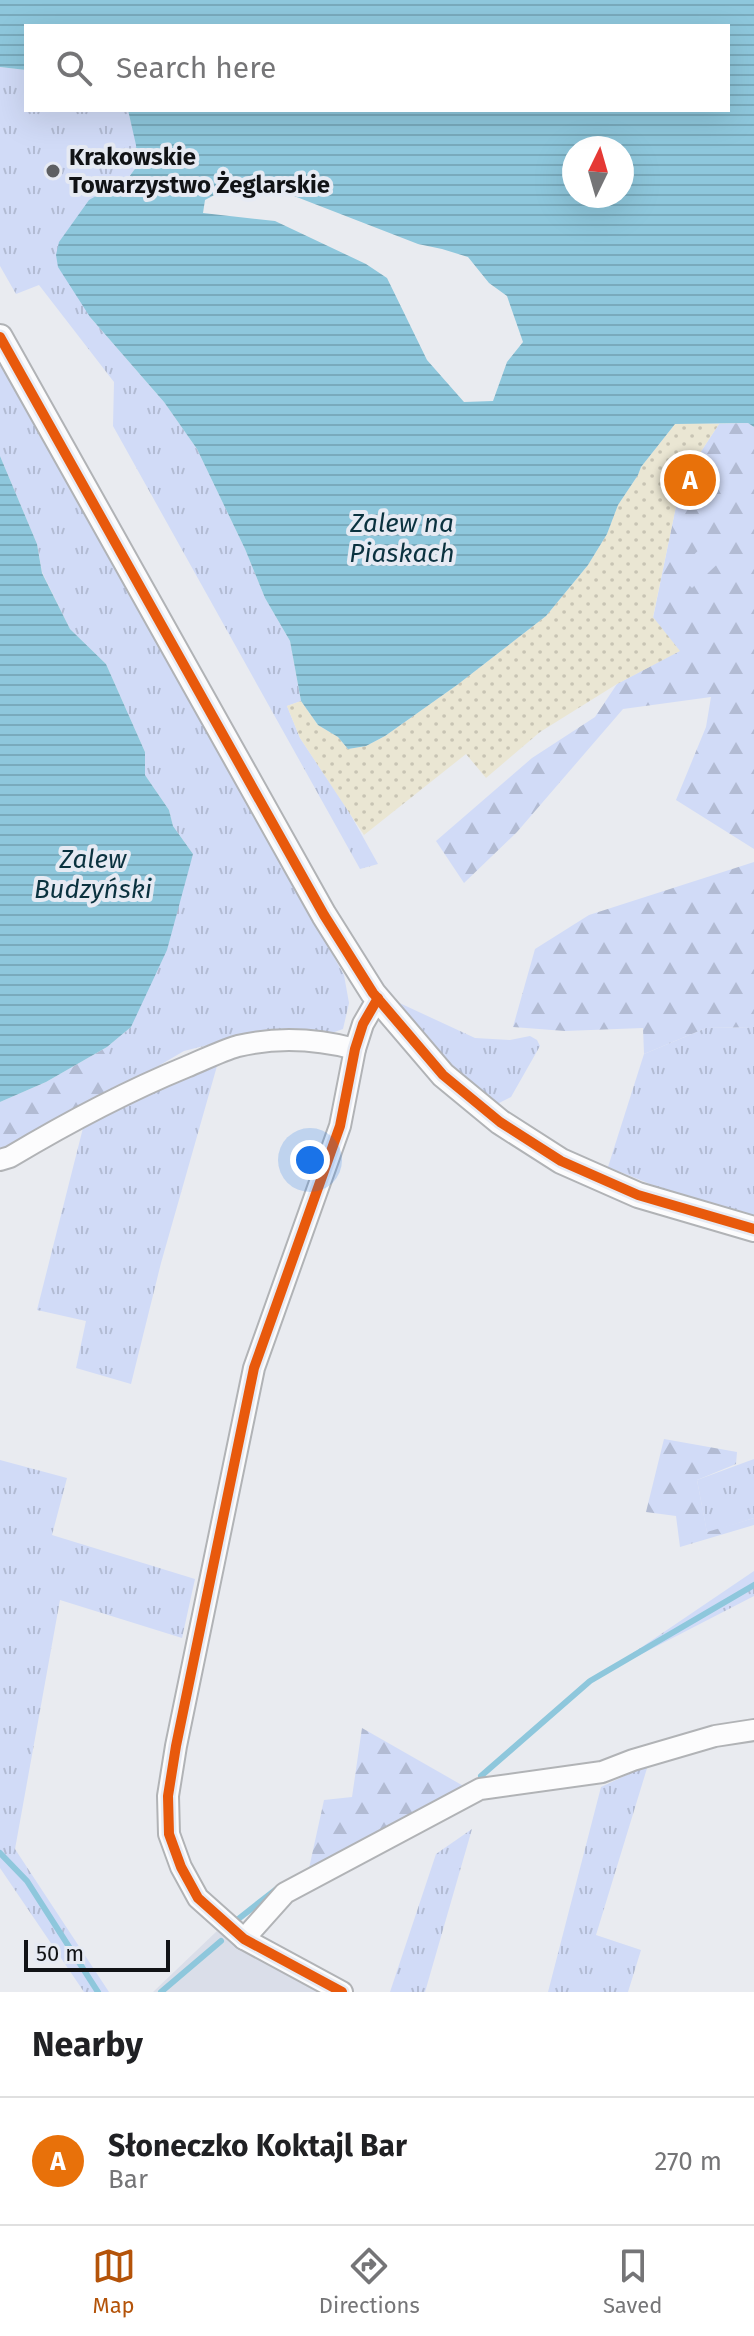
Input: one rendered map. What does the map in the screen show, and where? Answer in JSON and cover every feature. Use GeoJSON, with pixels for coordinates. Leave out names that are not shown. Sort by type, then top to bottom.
{"type":"FeatureCollection","features":[{"type":"Feature","properties":{"kind":"street"},"geometry":{"type":"LineString","coordinates":[[0,337],[324,915],[378,998],[443,1075],[500,1122],[561,1161],[638,1195],[754,1229]]}},
{"type":"Feature","properties":{"kind":"street"},"geometry":{"type":"LineString","coordinates":[[342,1992],[240,1936],[198,1898],[181,1867],[169,1834],[168,1796],[254,1368],[340,1126],[363,1024],[378,998]]}},
{"type":"Feature","properties":{"kind":"street"},"geometry":{"type":"LineString","coordinates":[[0,1160],[90,1111],[236,1047],[255,1043],[324,1041],[355,1049]]}},
{"type":"Feature","properties":{"kind":"street"},"geometry":{"type":"LineString","coordinates":[[240,1936],[285,1893],[480,1789],[602,1772],[715,1736],[754,1730]]}},
{"type":"Feature","properties":{"kind":"shaded area"},"geometry":{"type":"Polygon","coordinates":[[[217,1931],[262,1959],[323,1992],[153,1992],[217,1931]]]}},
{"type":"Feature","properties":{"kind":"green space"},"geometry":{"type":"Polygon","coordinates":[[[0,67],[24,70],[24,112],[129,112],[137,145],[137,163],[128,177],[99,193],[90,317],[164,402],[197,449],[265,598],[290,641],[301,701],[287,706],[300,738],[348,810],[378,864],[360,869],[113,426],[114,382],[39,285],[16,294],[0,266],[0,67]]]}},
{"type":"Feature","properties":{"kind":"green space"},"geometry":{"type":"Polygon","coordinates":[[[0,357],[344,975],[349,1003],[343,1029],[326,1035],[247,1035],[184,1051],[107,1096],[107,1047],[131,1027],[193,854],[173,826],[169,810],[145,775],[145,752],[106,664],[70,629],[42,572],[37,544],[0,456],[0,357]]]}},
{"type":"Feature","properties":{"kind":"green space"},"geometry":{"type":"Polygon","coordinates":[[[748,423],[754,427],[754,849],[676,800],[706,727],[711,697],[623,709],[517,832],[464,883],[436,841],[532,758],[595,717],[617,684],[679,651],[653,618],[681,482],[719,424],[748,423]]]}},
{"type":"Feature","properties":{"kind":"green space"},"geometry":{"type":"Polygon","coordinates":[[[709,540],[725,557],[692,588],[676,572],[709,540]]]}},
{"type":"Feature","properties":{"kind":"green space"},"geometry":{"type":"Polygon","coordinates":[[[754,862],[754,1027],[706,1028],[644,1054],[643,1028],[565,1031],[513,1027],[535,949],[589,915],[754,862]]]}},
{"type":"Feature","properties":{"kind":"green space"},"geometry":{"type":"Polygon","coordinates":[[[393,1000],[475,1038],[510,1040],[530,1036],[540,1046],[511,1097],[493,1106],[448,1069],[393,1000]]]}},
{"type":"Feature","properties":{"kind":"green space"},"geometry":{"type":"Polygon","coordinates":[[[754,1027],[754,1217],[705,1206],[608,1167],[644,1054],[706,1028],[754,1027]]]}},
{"type":"Feature","properties":{"kind":"green space"},"geometry":{"type":"Polygon","coordinates":[[[107,1047],[107,1096],[0,1151],[0,1102],[46,1082],[107,1047]]]}},
{"type":"Feature","properties":{"kind":"green space"},"geometry":{"type":"Polygon","coordinates":[[[219,1059],[161,1263],[131,1384],[76,1368],[86,1321],[37,1310],[84,1124],[219,1059]]]}},
{"type":"Feature","properties":{"kind":"green space"},"geometry":{"type":"Polygon","coordinates":[[[664,1439],[737,1452],[736,1464],[697,1480],[707,1532],[754,1518],[754,1525],[680,1547],[676,1516],[646,1512],[664,1439]]]}},
{"type":"Feature","properties":{"kind":"green space"},"geometry":{"type":"Polygon","coordinates":[[[754,1459],[754,1518],[707,1533],[697,1480],[754,1459]]]}},
{"type":"Feature","properties":{"kind":"green space"},"geometry":{"type":"Polygon","coordinates":[[[0,1460],[67,1478],[52,1535],[195,1579],[182,1638],[60,1600],[15,1849],[109,1992],[84,1992],[0,1868],[0,1460]]]}},
{"type":"Feature","properties":{"kind":"green space"},"geometry":{"type":"Polygon","coordinates":[[[754,1571],[754,1596],[599,1676],[754,1571]]]}},
{"type":"Feature","properties":{"kind":"green space"},"geometry":{"type":"Polygon","coordinates":[[[362,1728],[467,1788],[308,1873],[324,1800],[352,1797],[362,1728]]]}},
{"type":"Feature","properties":{"kind":"green space"},"geometry":{"type":"Polygon","coordinates":[[[648,1765],[596,1935],[641,1950],[628,1992],[548,1992],[601,1787],[648,1765]]]}},
{"type":"Feature","properties":{"kind":"green space"},"geometry":{"type":"Polygon","coordinates":[[[472,1829],[425,1992],[390,1992],[436,1854],[472,1829]]]}},
{"type":"Feature","properties":{"kind":"sand"},"geometry":{"type":"Polygon","coordinates":[[[675,424],[719,424],[681,482],[653,617],[680,651],[617,684],[540,732],[486,778],[466,754],[364,835],[300,738],[287,706],[301,701],[318,725],[338,737],[348,749],[366,746],[385,736],[546,616],[588,565],[641,467],[675,424]]]}},
{"type":"Feature","properties":{"kind":"water","name":"Zalew na Piaskach"},"geometry":{"type":"Polygon","coordinates":[[[0,0],[754,0],[754,427],[748,423],[675,424],[641,467],[588,565],[546,616],[385,736],[366,746],[348,749],[338,737],[318,725],[301,701],[290,641],[265,598],[197,449],[164,402],[90,317],[58,267],[56,255],[59,242],[89,200],[129,177],[137,166],[128,112],[730,112],[730,24],[24,24],[24,70],[0,67],[0,0]],[[243,188],[220,192],[205,200],[203,213],[275,221],[366,264],[387,278],[427,360],[464,402],[493,401],[507,362],[523,342],[507,296],[489,283],[468,257],[418,244],[294,196],[243,188]]]}},
{"type":"Feature","properties":{"kind":"water","name":"Zalew Budzyński"},"geometry":{"type":"Polygon","coordinates":[[[0,456],[37,544],[42,573],[70,629],[106,664],[145,752],[145,775],[169,810],[173,826],[193,854],[167,950],[131,1027],[107,1047],[46,1082],[0,1102],[0,456]]]}},
{"type":"Feature","properties":{"kind":"waterway"},"geometry":{"type":"LineString","coordinates":[[481,1776],[590,1681],[754,1585]]}},
{"type":"Feature","properties":{"kind":"waterway"},"geometry":{"type":"LineString","coordinates":[[0,1853],[27,1881],[98,1992]]}},
{"type":"Feature","properties":{"kind":"waterway"},"geometry":{"type":"LineString","coordinates":[[237,1920],[279,1887]]}},
{"type":"Feature","properties":{"kind":"waterway"},"geometry":{"type":"LineString","coordinates":[[161,1992],[221,1941]]}},
{"type":"Feature","properties":{"kind":"cycle path"},"geometry":{"type":"LineString","coordinates":[[0,337],[324,915],[373,993],[443,1075],[500,1122],[561,1161],[638,1195],[754,1229]]}},
{"type":"Feature","properties":{"kind":"cycle path"},"geometry":{"type":"LineString","coordinates":[[342,1992],[244,1939],[198,1898],[181,1867],[169,1834],[168,1796],[254,1368],[340,1126],[363,1024],[378,998]]}},
{"type":"Feature","properties":{"kind":"place","name":"Krakowskie Towarzystwo Żeglarskie"},"geometry":{"type":"Point","coordinates":[53,171]}},
{"type":"Feature","properties":{"kind":"place","name":"Słoneczko Koktajl Bar"},"geometry":{"type":"Point","coordinates":[690,480]}}]}
